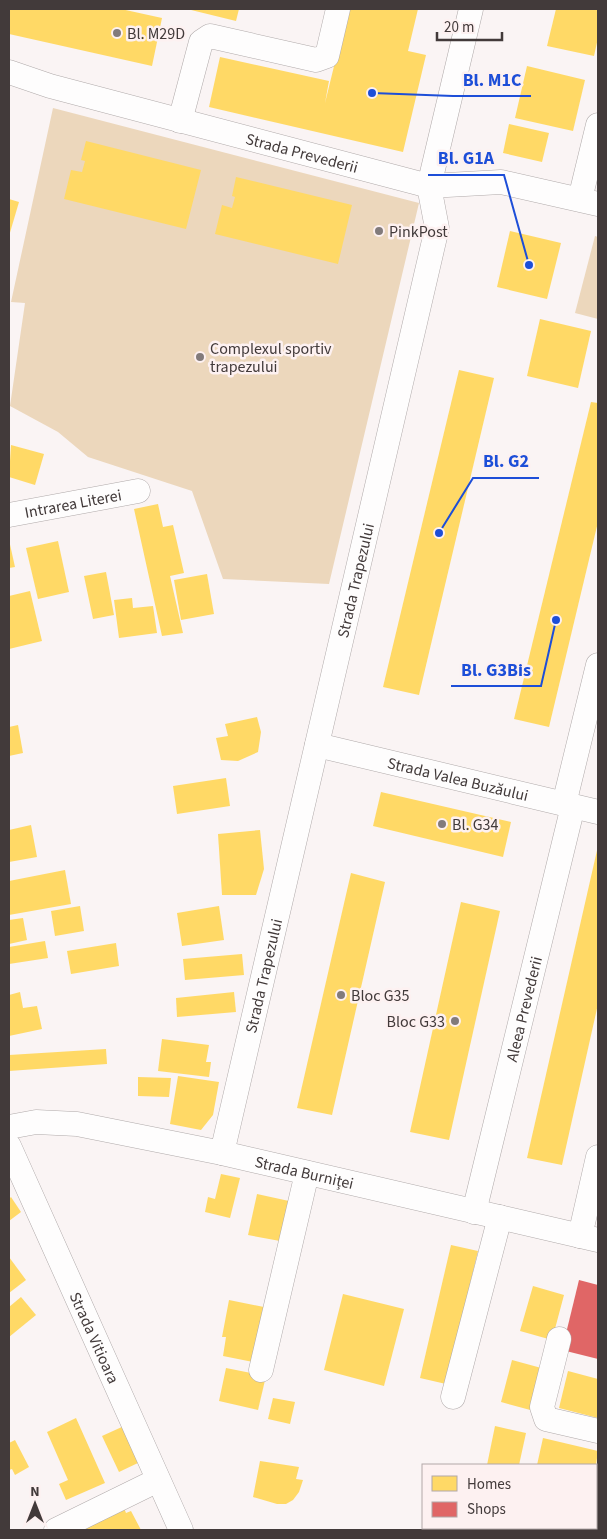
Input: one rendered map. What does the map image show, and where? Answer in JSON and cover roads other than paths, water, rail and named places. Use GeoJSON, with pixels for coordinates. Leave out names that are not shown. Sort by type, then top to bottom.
{"type":"FeatureCollection","features":[{"type":"Feature","properties":{"kind":"street"},"geometry":{"type":"LineString","coordinates":[[180,120],[201,42],[210,36],[316,60],[327,56],[338,9]]}},
{"type":"Feature","properties":{"kind":"street","name":"Strada Trapezului"},"geometry":{"type":"LineString","coordinates":[[222,1153],[437,228],[429,186],[471,9]]}},
{"type":"Feature","properties":{"kind":"street","name":"Strada Prevederii"},"geometry":{"type":"LineString","coordinates":[[9,72],[50,86],[429,186],[501,182],[589,201]]}},
{"type":"Feature","properties":{"kind":"street"},"geometry":{"type":"LineString","coordinates":[[589,201],[598,125]]}},
{"type":"Feature","properties":{"kind":"street","name":"Intrarea Literei"},"geometry":{"type":"LineString","coordinates":[[9,515],[138,491]]}},
{"type":"Feature","properties":{"kind":"street","name":"Aleea Prevederii"},"geometry":{"type":"LineString","coordinates":[[474,1212],[569,805],[598,665]]}},
{"type":"Feature","properties":{"kind":"street","name":"Strada Valea Buzăului"},"geometry":{"type":"LineString","coordinates":[[317,745],[598,812]]}},
{"type":"Feature","properties":{"kind":"street","name":"Strada Burniței"},"geometry":{"type":"LineString","coordinates":[[9,1127],[36,1122],[77,1124],[222,1153],[589,1238]]}},
{"type":"Feature","properties":{"kind":"street","name":"Strada Vitioara"},"geometry":{"type":"LineString","coordinates":[[9,1146],[181,1530]]}},
{"type":"Feature","properties":{"kind":"street"},"geometry":{"type":"LineString","coordinates":[[589,1238],[598,1157]]}},
{"type":"Feature","properties":{"kind":"street"},"geometry":{"type":"LineString","coordinates":[[261,1370],[307,1173]]}},
{"type":"Feature","properties":{"kind":"street"},"geometry":{"type":"LineString","coordinates":[[453,1397],[500,1217]]}},
{"type":"Feature","properties":{"kind":"street"},"geometry":{"type":"LineString","coordinates":[[559,1340],[542,1407],[542,1414],[546,1419],[598,1431]]}},
{"type":"Feature","properties":{"kind":"street"},"geometry":{"type":"LineString","coordinates":[[56,1530],[158,1480]]}},
{"type":"Feature","properties":{"kind":"place","name":"Bl. M29D"},"geometry":{"type":"Point","coordinates":[117,33]}},
{"type":"Feature","properties":{"kind":"place","name":"Bl. M1C"},"geometry":{"type":"Point","coordinates":[372,93]}},
{"type":"Feature","properties":{"kind":"place","name":"PinkPost"},"geometry":{"type":"Point","coordinates":[379,231]}},
{"type":"Feature","properties":{"kind":"place","name":"Bl. G1A"},"geometry":{"type":"Point","coordinates":[529,265]}},
{"type":"Feature","properties":{"kind":"place","name":"Complexul sportiv trapezului"},"geometry":{"type":"Point","coordinates":[200,357]}},
{"type":"Feature","properties":{"kind":"place","name":"Bl. G2"},"geometry":{"type":"Point","coordinates":[439,533]}},
{"type":"Feature","properties":{"kind":"place","name":"Bl. G3Bis"},"geometry":{"type":"Point","coordinates":[556,620]}},
{"type":"Feature","properties":{"kind":"place","name":"Bl. G34"},"geometry":{"type":"Point","coordinates":[442,824]}},
{"type":"Feature","properties":{"kind":"place","name":"Bloc G35"},"geometry":{"type":"Point","coordinates":[341,995]}},
{"type":"Feature","properties":{"kind":"place","name":"Bloc G33"},"geometry":{"type":"Point","coordinates":[455,1021]}}]}
